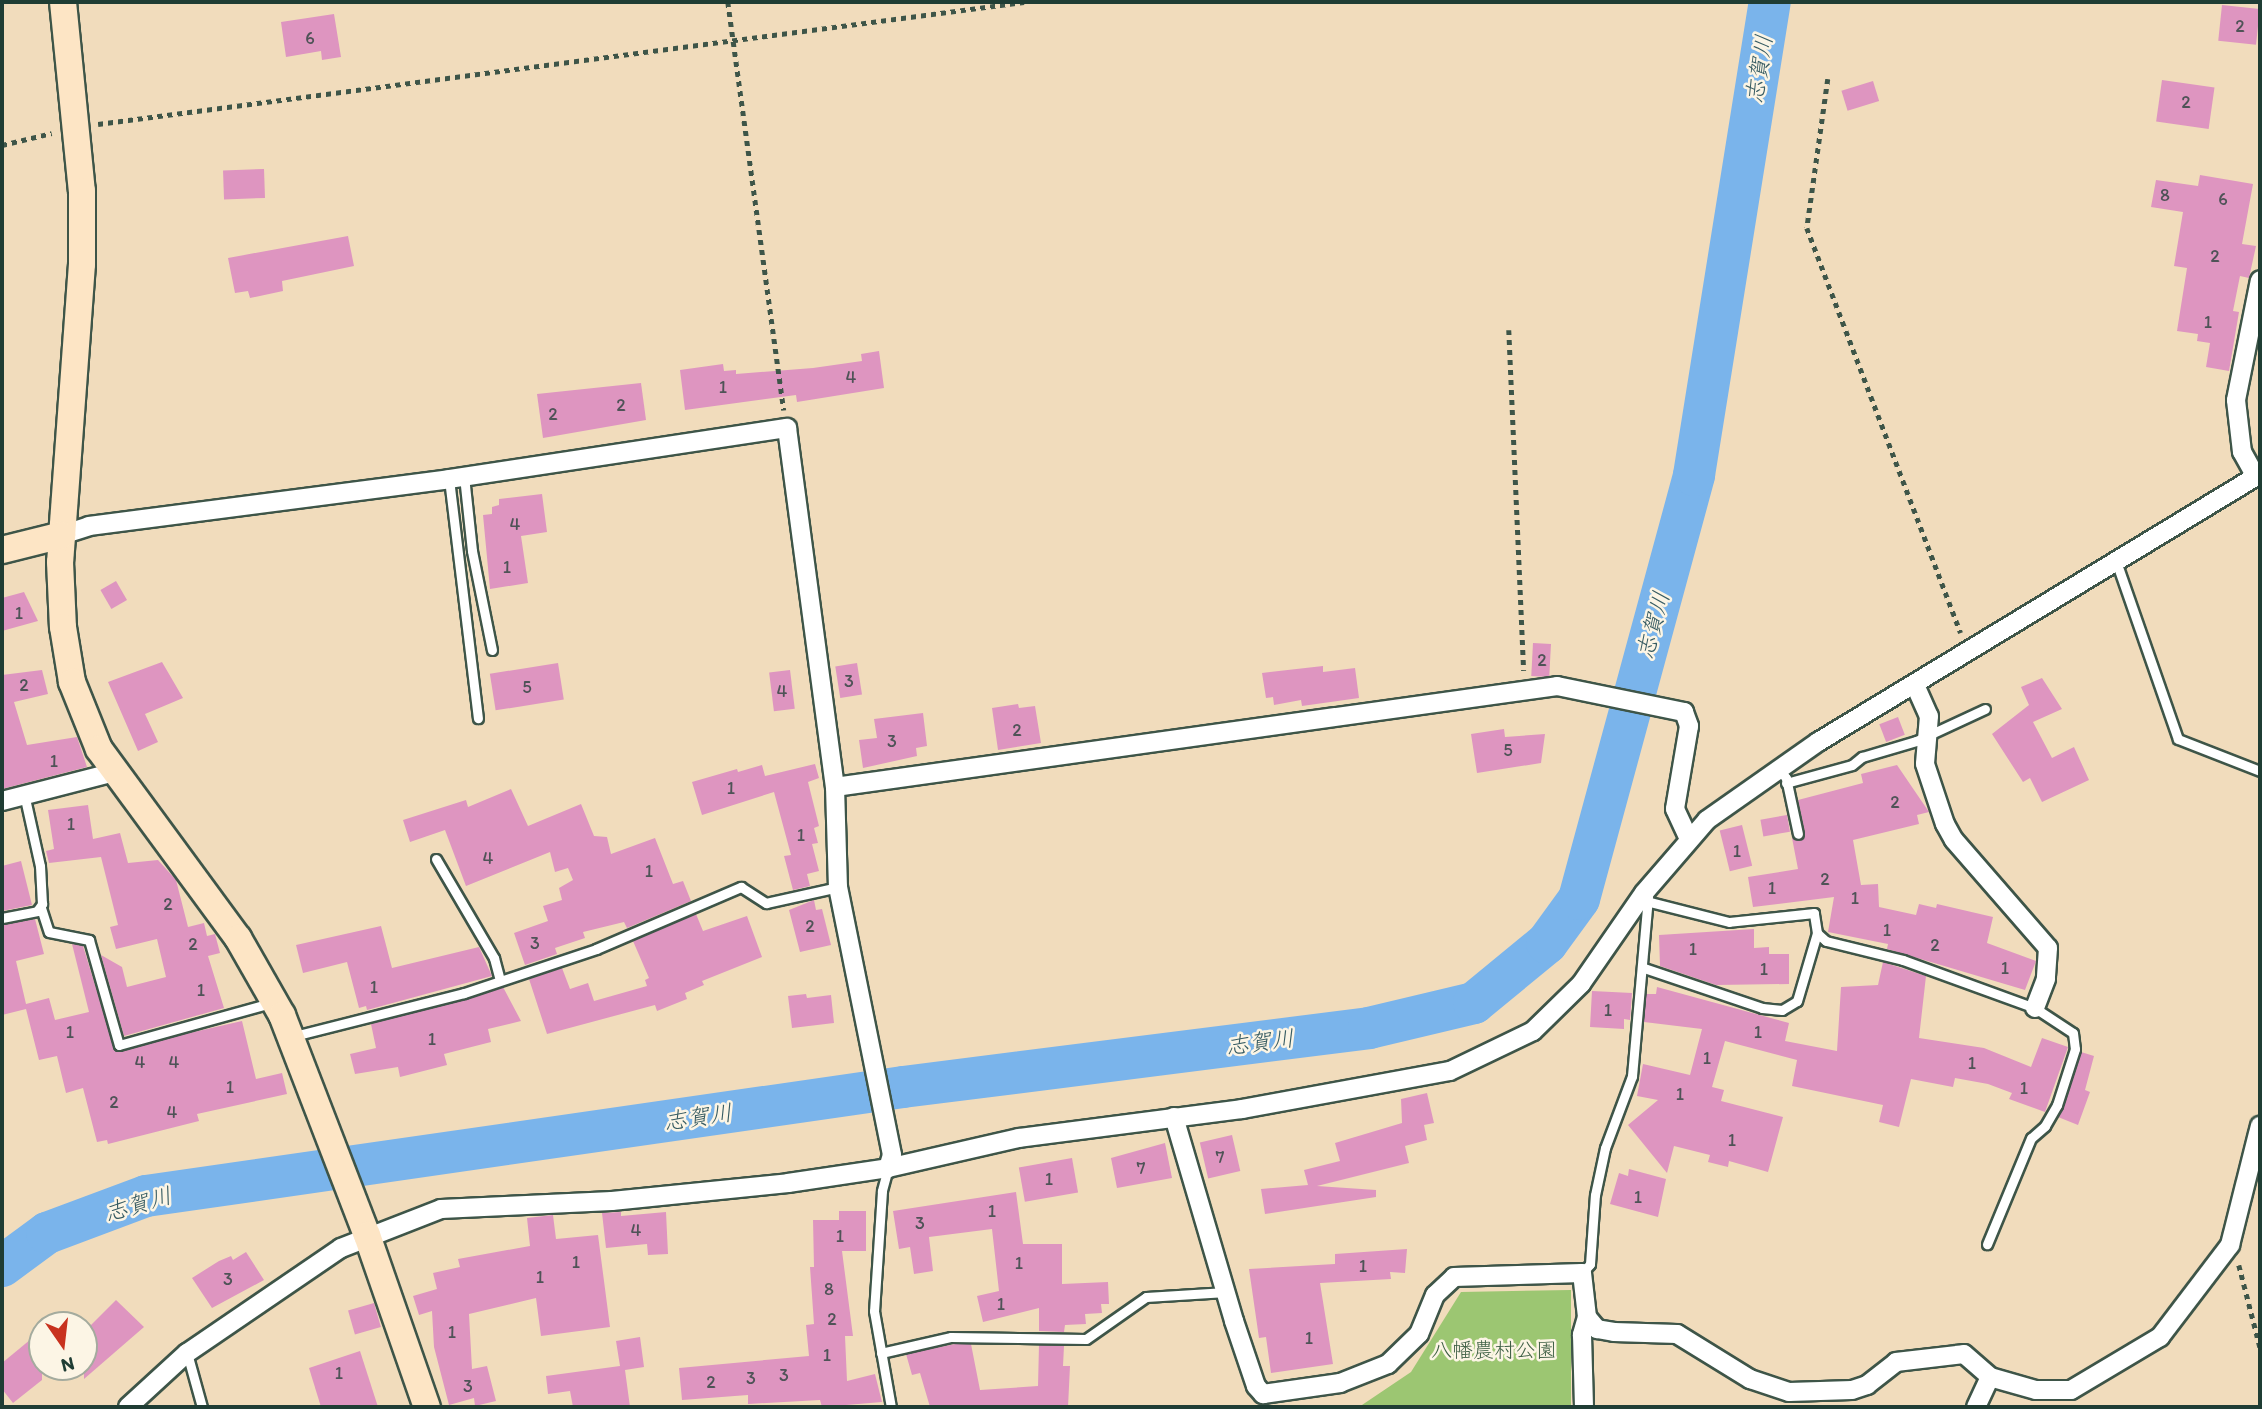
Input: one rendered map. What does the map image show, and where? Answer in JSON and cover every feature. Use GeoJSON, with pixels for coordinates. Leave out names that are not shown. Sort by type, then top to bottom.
{"type":"FeatureCollection","features":[{"type":"Feature","properties":{"kind":"street"},"geometry":{"type":"LineString","coordinates":[[63,2],[79,126],[82,264],[62,535],[63,627],[72,682],[89,730],[116,772],[216,907],[275,1002],[292,1036],[363,1224],[427,1407]]}},
{"type":"Feature","properties":{"kind":"street"},"geometry":{"type":"LineString","coordinates":[[128,1407],[187,1353],[363,1224],[467,1206],[652,1197],[890,1162],[1019,1138],[1174,1117],[1450,1071],[1534,1031],[1581,984],[1647,897],[1688,837],[1915,685],[2117,564],[2258,475],[2242,452],[2236,400],[2260,281]]}},
{"type":"Feature","properties":{"kind":"street"},"geometry":{"type":"LineString","coordinates":[[2,550],[89,526],[457,478],[787,428],[835,787],[838,887],[890,1162]]}},
{"type":"Feature","properties":{"kind":"street"},"geometry":{"type":"LineString","coordinates":[[1915,685],[1926,704],[1929,735],[1926,764],[1954,840],[2048,948],[2046,979],[2035,1008]]}},
{"type":"Feature","properties":{"kind":"street"},"geometry":{"type":"LineString","coordinates":[[835,787],[1527,689],[1557,687],[1684,712],[1689,726],[1675,809],[1688,837]]}},
{"type":"Feature","properties":{"kind":"street"},"geometry":{"type":"LineString","coordinates":[[2,801],[116,772]]}},
{"type":"Feature","properties":{"kind":"street"},"geometry":{"type":"LineString","coordinates":[[1174,1117],[1256,1386],[1263,1394],[1273,1395],[1340,1383],[1388,1364],[1419,1334],[1435,1295],[1454,1277],[1582,1273],[1587,1317],[1582,1335],[1584,1407]]}},
{"type":"Feature","properties":{"kind":"street"},"geometry":{"type":"LineString","coordinates":[[1587,1317],[1597,1329],[1677,1334],[1750,1379],[1789,1392],[1852,1390],[1867,1385],[1896,1362],[1964,1354],[1990,1377],[2054,1392],[2087,1384],[2160,1337],[2230,1245],[2260,1126]]}},
{"type":"Feature","properties":{"kind":"street"},"geometry":{"type":"LineString","coordinates":[[1976,1407],[1990,1377]]}},
{"type":"Feature","properties":{"kind":"lane"},"geometry":{"type":"LineString","coordinates":[[457,478],[492,650]]}},
{"type":"Feature","properties":{"kind":"lane"},"geometry":{"type":"LineString","coordinates":[[457,478],[478,718]]}},
{"type":"Feature","properties":{"kind":"lane"},"geometry":{"type":"LineString","coordinates":[[2117,564],[2178,739],[2260,771]]}},
{"type":"Feature","properties":{"kind":"lane"},"geometry":{"type":"LineString","coordinates":[[1798,834],[1782,776],[1852,765],[1862,757],[1929,735],[1985,709]]}},
{"type":"Feature","properties":{"kind":"lane"},"geometry":{"type":"LineString","coordinates":[[24,794],[40,866],[41,908],[48,932],[89,940],[118,1045],[275,1002]]}},
{"type":"Feature","properties":{"kind":"lane"},"geometry":{"type":"LineString","coordinates":[[436,859],[494,958],[500,981]]}},
{"type":"Feature","properties":{"kind":"lane"},"geometry":{"type":"LineString","coordinates":[[292,1036],[500,981],[596,949],[741,887],[766,903],[838,887]]}},
{"type":"Feature","properties":{"kind":"lane"},"geometry":{"type":"LineString","coordinates":[[1582,1273],[1590,1264],[1595,1195],[1605,1148],[1632,1076],[1644,968],[1647,897],[1729,922],[1814,913],[1817,933],[1797,1001],[1782,1010],[1762,1008],[1644,968]]}},
{"type":"Feature","properties":{"kind":"lane"},"geometry":{"type":"LineString","coordinates":[[2,918],[41,908]]}},
{"type":"Feature","properties":{"kind":"lane"},"geometry":{"type":"LineString","coordinates":[[1817,933],[1826,941],[1903,960],[2035,1008],[2073,1033],[2075,1049],[2057,1105],[2045,1126],[2031,1138],[1987,1244]]}},
{"type":"Feature","properties":{"kind":"lane"},"geometry":{"type":"LineString","coordinates":[[890,1162],[875,1279],[881,1353],[891,1407]]}},
{"type":"Feature","properties":{"kind":"lane"},"geometry":{"type":"LineString","coordinates":[[881,1353],[951,1337],[1086,1339],[1146,1297],[1226,1292]]}},
{"type":"Feature","properties":{"kind":"lane"},"geometry":{"type":"LineString","coordinates":[[187,1353],[202,1407]]}},
{"type":"Feature","properties":{"kind":"path"},"geometry":{"type":"LineString","coordinates":[[728,2],[787,428]]}},
{"type":"Feature","properties":{"kind":"path"},"geometry":{"type":"LineString","coordinates":[[2,145],[79,126],[1024,2]]}},
{"type":"Feature","properties":{"kind":"path"},"geometry":{"type":"LineString","coordinates":[[1828,79],[1807,228],[1966,654]]}},
{"type":"Feature","properties":{"kind":"path"},"geometry":{"type":"LineString","coordinates":[[1509,330],[1522,658],[1527,689]]}},
{"type":"Feature","properties":{"kind":"path"},"geometry":{"type":"LineString","coordinates":[[2230,1245],[2238,1259],[2260,1347]]}},
{"type":"Feature","properties":{"kind":"green space","name":"八幡農村公園"},"geometry":{"type":"Polygon","coordinates":[[[1571,1290],[1571,1407],[1359,1407],[1411,1372],[1461,1292],[1571,1290]]]}},
{"type":"Feature","properties":{"kind":"building"},"geometry":{"type":"Polygon","coordinates":[[[2222,5],[2260,9],[2256,45],[2218,41],[2222,5]]]}},
{"type":"Feature","properties":{"kind":"building"},"geometry":{"type":"Polygon","coordinates":[[[334,14],[341,57],[322,60],[321,51],[286,57],[281,22],[334,14]]]}},
{"type":"Feature","properties":{"kind":"building"},"geometry":{"type":"Polygon","coordinates":[[[2162,80],[2214,87],[2209,129],[2156,122],[2162,80]]]}},
{"type":"Feature","properties":{"kind":"building"},"geometry":{"type":"Polygon","coordinates":[[[1873,81],[1879,101],[1848,111],[1841,91],[1873,81]]]}},
{"type":"Feature","properties":{"kind":"building"},"geometry":{"type":"Polygon","coordinates":[[[264,169],[265,198],[224,199],[223,170],[264,169]]]}},
{"type":"Feature","properties":{"kind":"building"},"geometry":{"type":"Polygon","coordinates":[[[2200,175],[2253,184],[2242,244],[2256,246],[2249,278],[2240,276],[2233,311],[2239,312],[2229,371],[2206,367],[2210,343],[2197,341],[2198,334],[2177,331],[2187,268],[2174,266],[2183,212],[2151,207],[2156,180],[2198,186],[2200,175]]]}},
{"type":"Feature","properties":{"kind":"building"},"geometry":{"type":"Polygon","coordinates":[[[348,236],[354,266],[282,281],[283,291],[250,298],[248,291],[235,293],[228,258],[348,236]]]}},
{"type":"Feature","properties":{"kind":"building"},"geometry":{"type":"Polygon","coordinates":[[[879,351],[884,388],[797,402],[796,395],[685,410],[680,370],[723,364],[724,371],[736,370],[736,374],[813,368],[862,361],[861,354],[879,351]]]}},
{"type":"Feature","properties":{"kind":"building"},"geometry":{"type":"Polygon","coordinates":[[[641,383],[646,420],[543,438],[537,394],[641,383]]]}},
{"type":"Feature","properties":{"kind":"building"},"geometry":{"type":"Polygon","coordinates":[[[542,494],[547,532],[521,536],[528,583],[490,589],[483,515],[492,514],[492,507],[499,505],[499,499],[542,494]]]}},
{"type":"Feature","properties":{"kind":"building"},"geometry":{"type":"Polygon","coordinates":[[[116,581],[127,600],[111,609],[100,590],[116,581]]]}},
{"type":"Feature","properties":{"kind":"building"},"geometry":{"type":"Polygon","coordinates":[[[24,592],[38,621],[2,631],[2,598],[24,592]]]}},
{"type":"Feature","properties":{"kind":"building"},"geometry":{"type":"Polygon","coordinates":[[[1533,643],[1551,644],[1549,677],[1531,676],[1533,643]]]}},
{"type":"Feature","properties":{"kind":"building"},"geometry":{"type":"Polygon","coordinates":[[[162,662],[183,698],[145,714],[158,742],[138,751],[108,682],[162,662]]]}},
{"type":"Feature","properties":{"kind":"building"},"geometry":{"type":"Polygon","coordinates":[[[558,663],[564,700],[496,710],[490,674],[558,663]]]}},
{"type":"Feature","properties":{"kind":"building"},"geometry":{"type":"Polygon","coordinates":[[[857,663],[862,695],[840,698],[835,666],[857,663]]]}},
{"type":"Feature","properties":{"kind":"building"},"geometry":{"type":"Polygon","coordinates":[[[1323,666],[1323,672],[1355,668],[1359,698],[1302,706],[1301,700],[1274,705],[1273,697],[1266,698],[1262,673],[1323,666]]]}},
{"type":"Feature","properties":{"kind":"building"},"geometry":{"type":"Polygon","coordinates":[[[42,670],[48,694],[14,702],[27,745],[77,737],[87,767],[2,789],[2,675],[42,670]]]}},
{"type":"Feature","properties":{"kind":"building"},"geometry":{"type":"Polygon","coordinates":[[[790,670],[795,709],[774,711],[769,673],[790,670]]]}},
{"type":"Feature","properties":{"kind":"building"},"geometry":{"type":"Polygon","coordinates":[[[2042,678],[2062,709],[2033,722],[2052,758],[2074,747],[2089,780],[2042,802],[2030,778],[2023,782],[1992,734],[2029,705],[2021,687],[2042,678]]]}},
{"type":"Feature","properties":{"kind":"building"},"geometry":{"type":"Polygon","coordinates":[[[1018,704],[1019,708],[1035,706],[1041,743],[998,750],[992,708],[1018,704]]]}},
{"type":"Feature","properties":{"kind":"building"},"geometry":{"type":"Polygon","coordinates":[[[923,713],[927,746],[916,748],[917,756],[863,768],[859,740],[877,738],[874,719],[923,713]]]}},
{"type":"Feature","properties":{"kind":"building"},"geometry":{"type":"Polygon","coordinates":[[[1898,717],[1905,735],[1886,742],[1879,724],[1898,717]]]}},
{"type":"Feature","properties":{"kind":"building"},"geometry":{"type":"Polygon","coordinates":[[[1504,729],[1505,737],[1545,734],[1541,763],[1477,773],[1471,734],[1504,729]]]}},
{"type":"Feature","properties":{"kind":"building"},"geometry":{"type":"Polygon","coordinates":[[[815,764],[819,778],[808,782],[819,826],[814,828],[818,843],[812,844],[819,871],[807,874],[810,886],[793,890],[784,856],[791,855],[774,792],[702,815],[692,782],[762,765],[765,776],[815,764]]]}},
{"type":"Feature","properties":{"kind":"building"},"geometry":{"type":"Polygon","coordinates":[[[1897,765],[1929,812],[1917,815],[1919,824],[1853,840],[1861,885],[1878,884],[1879,907],[1916,915],[1919,904],[1936,908],[1937,904],[1993,917],[1987,943],[2036,961],[2025,990],[1887,949],[1888,944],[1828,932],[1834,897],[1753,907],[1748,877],[1798,869],[1792,838],[1800,841],[1805,833],[1798,800],[1863,783],[1861,774],[1897,765]]]}},
{"type":"Feature","properties":{"kind":"building"},"geometry":{"type":"Polygon","coordinates":[[[511,789],[528,826],[581,804],[594,836],[607,837],[611,854],[655,838],[673,884],[683,881],[691,901],[627,928],[624,922],[583,932],[585,938],[555,948],[557,954],[525,965],[514,933],[548,921],[543,906],[562,900],[559,888],[573,880],[568,868],[555,872],[550,852],[466,886],[445,830],[410,842],[403,820],[466,800],[468,807],[511,789]]]}},
{"type":"Feature","properties":{"kind":"building"},"geometry":{"type":"Polygon","coordinates":[[[88,805],[93,839],[120,833],[128,863],[158,860],[176,880],[188,927],[204,923],[207,936],[215,934],[220,953],[208,956],[224,1008],[124,1036],[101,955],[122,967],[127,987],[166,977],[157,939],[116,949],[110,927],[118,925],[101,857],[49,863],[46,851],[54,849],[48,810],[88,805]]]}},
{"type":"Feature","properties":{"kind":"building"},"geometry":{"type":"Polygon","coordinates":[[[1787,815],[1790,832],[1763,836],[1760,820],[1787,815]]]}},
{"type":"Feature","properties":{"kind":"building"},"geometry":{"type":"Polygon","coordinates":[[[1742,825],[1752,866],[1730,871],[1720,831],[1742,825]]]}},
{"type":"Feature","properties":{"kind":"building"},"geometry":{"type":"Polygon","coordinates":[[[21,861],[32,905],[2,911],[2,866],[21,861]]]}},
{"type":"Feature","properties":{"kind":"building"},"geometry":{"type":"Polygon","coordinates":[[[814,900],[816,910],[822,909],[831,945],[800,952],[789,910],[814,900]]]}},
{"type":"Feature","properties":{"kind":"building"},"geometry":{"type":"Polygon","coordinates":[[[696,914],[703,931],[747,916],[762,957],[702,981],[704,985],[685,993],[687,999],[657,1011],[655,1005],[547,1034],[529,979],[562,968],[570,989],[588,983],[594,1001],[647,986],[645,980],[649,978],[633,941],[696,914]]]}},
{"type":"Feature","properties":{"kind":"building"},"geometry":{"type":"Polygon","coordinates":[[[35,919],[44,954],[16,961],[26,1004],[49,998],[55,1020],[89,1012],[72,944],[83,946],[115,1050],[242,1021],[256,1079],[282,1073],[287,1094],[197,1114],[199,1121],[108,1144],[107,1140],[97,1142],[83,1088],[66,1093],[57,1056],[39,1060],[26,1009],[2,1015],[2,925],[35,919]]]}},
{"type":"Feature","properties":{"kind":"building"},"geometry":{"type":"Polygon","coordinates":[[[381,926],[392,968],[479,947],[492,976],[367,1010],[366,1006],[359,1008],[347,962],[303,973],[296,945],[381,926]]]}},
{"type":"Feature","properties":{"kind":"building"},"geometry":{"type":"Polygon","coordinates":[[[1754,929],[1754,948],[1769,947],[1769,954],[1789,954],[1789,984],[1716,985],[1660,966],[1659,935],[1754,929]]]}},
{"type":"Feature","properties":{"kind":"building"},"geometry":{"type":"Polygon","coordinates":[[[1883,962],[1926,976],[1919,1038],[1984,1048],[2031,1067],[2042,1038],[2068,1047],[2045,1112],[2009,1099],[2012,1093],[1988,1084],[1955,1078],[1953,1087],[1911,1079],[1899,1127],[1879,1122],[1883,1105],[1792,1086],[1797,1060],[1725,1041],[1712,1087],[1724,1090],[1721,1101],[1783,1117],[1768,1172],[1729,1161],[1728,1167],[1708,1162],[1710,1155],[1674,1146],[1667,1173],[1628,1125],[1658,1100],[1637,1096],[1643,1064],[1690,1075],[1702,1029],[1644,1022],[1646,994],[1656,994],[1657,987],[1789,1023],[1785,1041],[1837,1051],[1841,987],[1878,985],[1883,962]]]}},
{"type":"Feature","properties":{"kind":"building"},"geometry":{"type":"Polygon","coordinates":[[[503,987],[521,1021],[488,1029],[491,1042],[444,1054],[447,1065],[400,1077],[398,1067],[355,1074],[350,1054],[376,1048],[371,1024],[503,987]]]}},
{"type":"Feature","properties":{"kind":"building"},"geometry":{"type":"Polygon","coordinates":[[[1592,991],[1632,993],[1630,1020],[1624,1019],[1624,1029],[1590,1027],[1592,991]]]}},
{"type":"Feature","properties":{"kind":"building"},"geometry":{"type":"Polygon","coordinates":[[[806,994],[807,998],[831,995],[834,1023],[792,1028],[788,996],[806,994]]]}},
{"type":"Feature","properties":{"kind":"building"},"geometry":{"type":"Polygon","coordinates":[[[2081,1052],[2094,1056],[2085,1090],[2090,1092],[2078,1125],[2058,1117],[2081,1052]]]}},
{"type":"Feature","properties":{"kind":"building"},"geometry":{"type":"Polygon","coordinates":[[[1427,1093],[1434,1123],[1424,1125],[1427,1140],[1405,1146],[1409,1163],[1317,1186],[1376,1190],[1376,1197],[1265,1214],[1261,1189],[1308,1185],[1304,1170],[1340,1161],[1335,1143],[1402,1123],[1401,1099],[1427,1093]]]}},
{"type":"Feature","properties":{"kind":"building"},"geometry":{"type":"Polygon","coordinates":[[[1232,1135],[1240,1171],[1208,1178],[1200,1142],[1232,1135]]]}},
{"type":"Feature","properties":{"kind":"building"},"geometry":{"type":"Polygon","coordinates":[[[1165,1143],[1172,1178],[1117,1188],[1111,1158],[1165,1143]]]}},
{"type":"Feature","properties":{"kind":"building"},"geometry":{"type":"Polygon","coordinates":[[[1072,1158],[1078,1192],[1025,1202],[1019,1167],[1072,1158]]]}},
{"type":"Feature","properties":{"kind":"building"},"geometry":{"type":"Polygon","coordinates":[[[1629,1169],[1666,1179],[1658,1217],[1610,1204],[1619,1173],[1628,1176],[1629,1169]]]}},
{"type":"Feature","properties":{"kind":"building"},"geometry":{"type":"Polygon","coordinates":[[[1016,1192],[1023,1244],[1062,1244],[1062,1284],[1108,1282],[1109,1304],[1101,1304],[1102,1313],[1085,1314],[1086,1324],[1065,1325],[1064,1332],[1039,1331],[1039,1308],[983,1322],[977,1296],[999,1291],[992,1229],[929,1237],[933,1271],[914,1274],[910,1247],[899,1249],[893,1211],[1016,1192]]]}},
{"type":"Feature","properties":{"kind":"building"},"geometry":{"type":"Polygon","coordinates":[[[839,1211],[866,1211],[866,1251],[842,1251],[853,1336],[845,1336],[847,1381],[875,1374],[882,1402],[822,1407],[820,1400],[748,1404],[748,1395],[682,1400],[679,1368],[809,1356],[806,1325],[814,1324],[810,1267],[814,1267],[813,1220],[839,1220],[839,1211]]]}},
{"type":"Feature","properties":{"kind":"building"},"geometry":{"type":"Polygon","coordinates":[[[621,1212],[621,1216],[666,1212],[668,1254],[648,1255],[647,1244],[606,1248],[602,1213],[621,1212]]]}},
{"type":"Feature","properties":{"kind":"building"},"geometry":{"type":"Polygon","coordinates":[[[553,1215],[556,1239],[598,1235],[610,1327],[541,1336],[536,1298],[469,1314],[472,1369],[487,1366],[496,1401],[475,1406],[474,1398],[449,1405],[434,1347],[432,1311],[419,1315],[413,1296],[437,1289],[433,1273],[460,1267],[458,1259],[530,1246],[527,1218],[553,1215]]]}},
{"type":"Feature","properties":{"kind":"building"},"geometry":{"type":"Polygon","coordinates":[[[1407,1249],[1405,1273],[1390,1272],[1391,1279],[1320,1283],[1333,1364],[1271,1373],[1266,1337],[1259,1338],[1249,1269],[1335,1264],[1335,1254],[1407,1249]]]}},
{"type":"Feature","properties":{"kind":"building"},"geometry":{"type":"Polygon","coordinates":[[[246,1252],[264,1280],[212,1308],[192,1278],[219,1261],[231,1256],[233,1260],[246,1252]]]}},
{"type":"Feature","properties":{"kind":"building"},"geometry":{"type":"Polygon","coordinates":[[[116,1300],[144,1327],[98,1367],[98,1318],[116,1300]]]}},
{"type":"Feature","properties":{"kind":"building"},"geometry":{"type":"Polygon","coordinates":[[[374,1303],[381,1327],[355,1334],[348,1310],[374,1303]]]}},
{"type":"Feature","properties":{"kind":"building"},"geometry":{"type":"Polygon","coordinates":[[[640,1337],[644,1367],[625,1370],[630,1407],[573,1407],[570,1391],[548,1394],[546,1376],[620,1366],[616,1341],[640,1337]]]}},
{"type":"Feature","properties":{"kind":"building"},"geometry":{"type":"Polygon","coordinates":[[[28,1342],[28,1381],[41,1381],[13,1403],[2,1389],[2,1363],[28,1342]]]}},
{"type":"Feature","properties":{"kind":"building"},"geometry":{"type":"Polygon","coordinates":[[[955,1344],[971,1344],[980,1390],[1038,1386],[1039,1345],[1064,1346],[1063,1366],[1070,1366],[1068,1407],[930,1407],[920,1373],[912,1375],[906,1354],[955,1344]]]}},
{"type":"Feature","properties":{"kind":"building"},"geometry":{"type":"Polygon","coordinates":[[[360,1351],[378,1407],[321,1407],[309,1368],[360,1351]]]}},
{"type":"Feature","properties":{"kind":"waterway","name":"志賀川"},"geometry":{"type":"LineString","coordinates":[[2,1266],[47,1233],[146,1196],[903,1087],[1369,1028],[1474,1003],[1547,943],[1579,899],[1694,475],[1770,2]]}}]}
